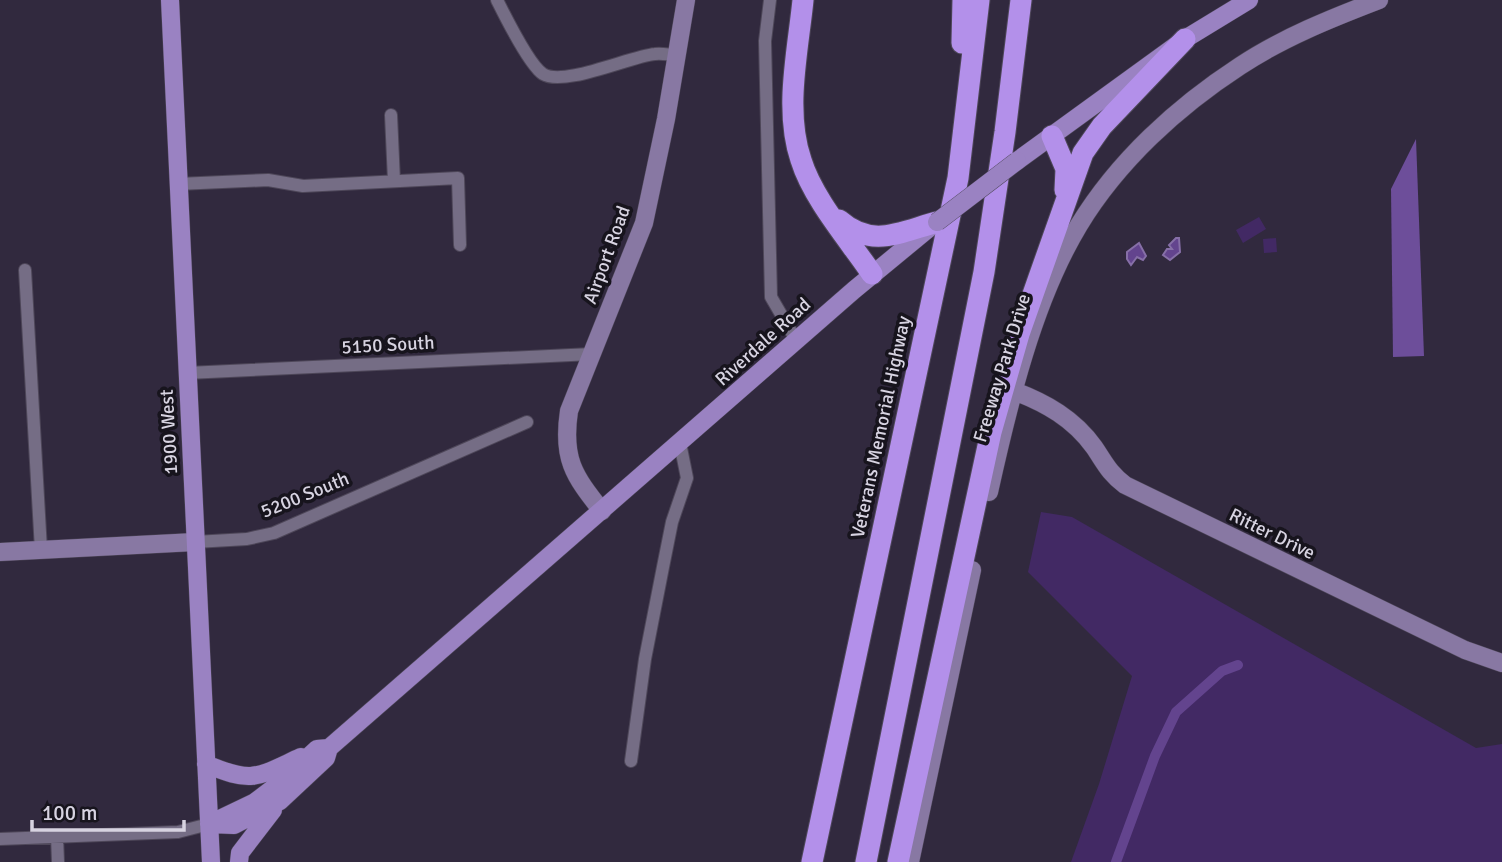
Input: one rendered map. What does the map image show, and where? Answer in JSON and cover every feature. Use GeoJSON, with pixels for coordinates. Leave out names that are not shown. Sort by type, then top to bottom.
{"type":"FeatureCollection","features":[{"type":"Feature","properties":{"kind":"highway"},"geometry":{"type":"LineString","coordinates":[[803,0],[793,122],[801,161],[810,182],[872,274]]}},
{"type":"Feature","properties":{"kind":"highway"},"geometry":{"type":"LineString","coordinates":[[958,178],[963,0]]}},
{"type":"Feature","properties":{"kind":"highway","name":"Veterans Memorial Highway"},"geometry":{"type":"LineString","coordinates":[[812,862],[958,178],[979,0]]}},
{"type":"Feature","properties":{"kind":"highway"},"geometry":{"type":"LineString","coordinates":[[866,862],[984,272],[1021,0]]}},
{"type":"Feature","properties":{"kind":"highway"},"geometry":{"type":"LineString","coordinates":[[898,862],[991,432],[1019,334],[1063,206],[1091,139],[1185,40]]}},
{"type":"Feature","properties":{"kind":"highway"},"geometry":{"type":"LineString","coordinates":[[1052,136],[1066,169],[1063,206]]}},
{"type":"Feature","properties":{"kind":"highway"},"geometry":{"type":"LineString","coordinates":[[827,209],[853,232],[865,236],[884,236],[937,222]]}},
{"type":"Feature","properties":{"kind":"highway"},"geometry":{"type":"LineString","coordinates":[[881,862],[979,351],[984,272]]}},
{"type":"Feature","properties":{"kind":"main road","name":"1900 West"},"geometry":{"type":"LineString","coordinates":[[170,0],[211,862]]}},
{"type":"Feature","properties":{"kind":"main road","name":"Riverdale Road"},"geometry":{"type":"LineString","coordinates":[[209,824],[255,802],[323,748],[602,511],[872,274],[937,222],[1185,40],[1250,0]]}},
{"type":"Feature","properties":{"kind":"main road","name":"Riverdale Road"},"geometry":{"type":"LineString","coordinates":[[209,824],[234,825],[280,801],[326,758],[323,748]]}},
{"type":"Feature","properties":{"kind":"main road"},"geometry":{"type":"LineString","coordinates":[[206,764],[243,778],[262,775],[323,748]]}},
{"type":"Feature","properties":{"kind":"main road"},"geometry":{"type":"LineString","coordinates":[[239,862],[240,853],[280,801]]}},
{"type":"Feature","properties":{"kind":"street"},"geometry":{"type":"LineString","coordinates":[[499,0],[511,30],[543,74],[553,76],[579,73],[654,54],[677,55]]}},
{"type":"Feature","properties":{"kind":"street","name":"Airport Road"},"geometry":{"type":"LineString","coordinates":[[602,511],[573,474],[567,456],[565,433],[569,411],[644,223],[686,0]]}},
{"type":"Feature","properties":{"kind":"street"},"geometry":{"type":"LineString","coordinates":[[770,0],[765,41],[771,297],[796,340]]}},
{"type":"Feature","properties":{"kind":"street","name":"Freeway Park Drive"},"geometry":{"type":"LineString","coordinates":[[910,862],[991,480],[1014,391],[1030,337],[1052,280],[1078,226],[1117,170],[1157,131],[1240,65],[1294,36],[1379,0]]}},
{"type":"Feature","properties":{"kind":"street"},"geometry":{"type":"LineString","coordinates":[[391,115],[394,181]]}},
{"type":"Feature","properties":{"kind":"street"},"geometry":{"type":"LineString","coordinates":[[178,184],[268,180],[303,186],[458,178],[460,244]]}},
{"type":"Feature","properties":{"kind":"street"},"geometry":{"type":"LineString","coordinates":[[25,270],[41,550]]}},
{"type":"Feature","properties":{"kind":"street","name":"5150 South"},"geometry":{"type":"LineString","coordinates":[[187,373],[592,355]]}},
{"type":"Feature","properties":{"kind":"street","name":"Ritter Drive"},"geometry":{"type":"LineString","coordinates":[[1014,391],[1051,407],[1074,424],[1093,446],[1109,473],[1125,485],[1445,640],[1502,663]]}},
{"type":"Feature","properties":{"kind":"street","name":"5200 South"},"geometry":{"type":"LineString","coordinates":[[0,552],[247,539],[274,533],[527,422]]}},
{"type":"Feature","properties":{"kind":"street"},"geometry":{"type":"LineString","coordinates":[[631,761],[652,619],[672,522],[687,478],[680,443]]}},
{"type":"Feature","properties":{"kind":"street"},"geometry":{"type":"LineString","coordinates":[[0,839],[178,832],[209,824]]}},
{"type":"Feature","properties":{"kind":"street"},"geometry":{"type":"LineString","coordinates":[[57,835],[58,862]]}},
{"type":"Feature","properties":{"kind":"shaded area"},"geometry":{"type":"Polygon","coordinates":[[[1416,139],[1424,356],[1393,357],[1391,189],[1416,139]]]}},
{"type":"Feature","properties":{"kind":"shaded area"},"geometry":{"type":"Polygon","coordinates":[[[1259,217],[1266,229],[1243,243],[1236,230],[1259,217]]]}},
{"type":"Feature","properties":{"kind":"shaded area"},"geometry":{"type":"Polygon","coordinates":[[[1179,238],[1180,252],[1170,260],[1163,255],[1167,249],[1172,249],[1169,245],[1179,238]]]}},
{"type":"Feature","properties":{"kind":"shaded area"},"geometry":{"type":"Polygon","coordinates":[[[1276,238],[1277,252],[1264,253],[1263,239],[1276,238]]]}},
{"type":"Feature","properties":{"kind":"shaded area"},"geometry":{"type":"Polygon","coordinates":[[[1139,243],[1146,256],[1143,260],[1137,257],[1131,265],[1127,252],[1139,243]]]}},
{"type":"Feature","properties":{"kind":"shaded area"},"geometry":{"type":"Polygon","coordinates":[[[1041,512],[1072,517],[1476,748],[1502,744],[1502,862],[1071,862],[1099,784],[1132,676],[1028,572],[1041,512]]]}},
{"type":"Feature","properties":{"kind":"waterway"},"geometry":{"type":"LineString","coordinates":[[1116,862],[1155,756],[1176,712],[1222,671],[1238,665]]}}]}
